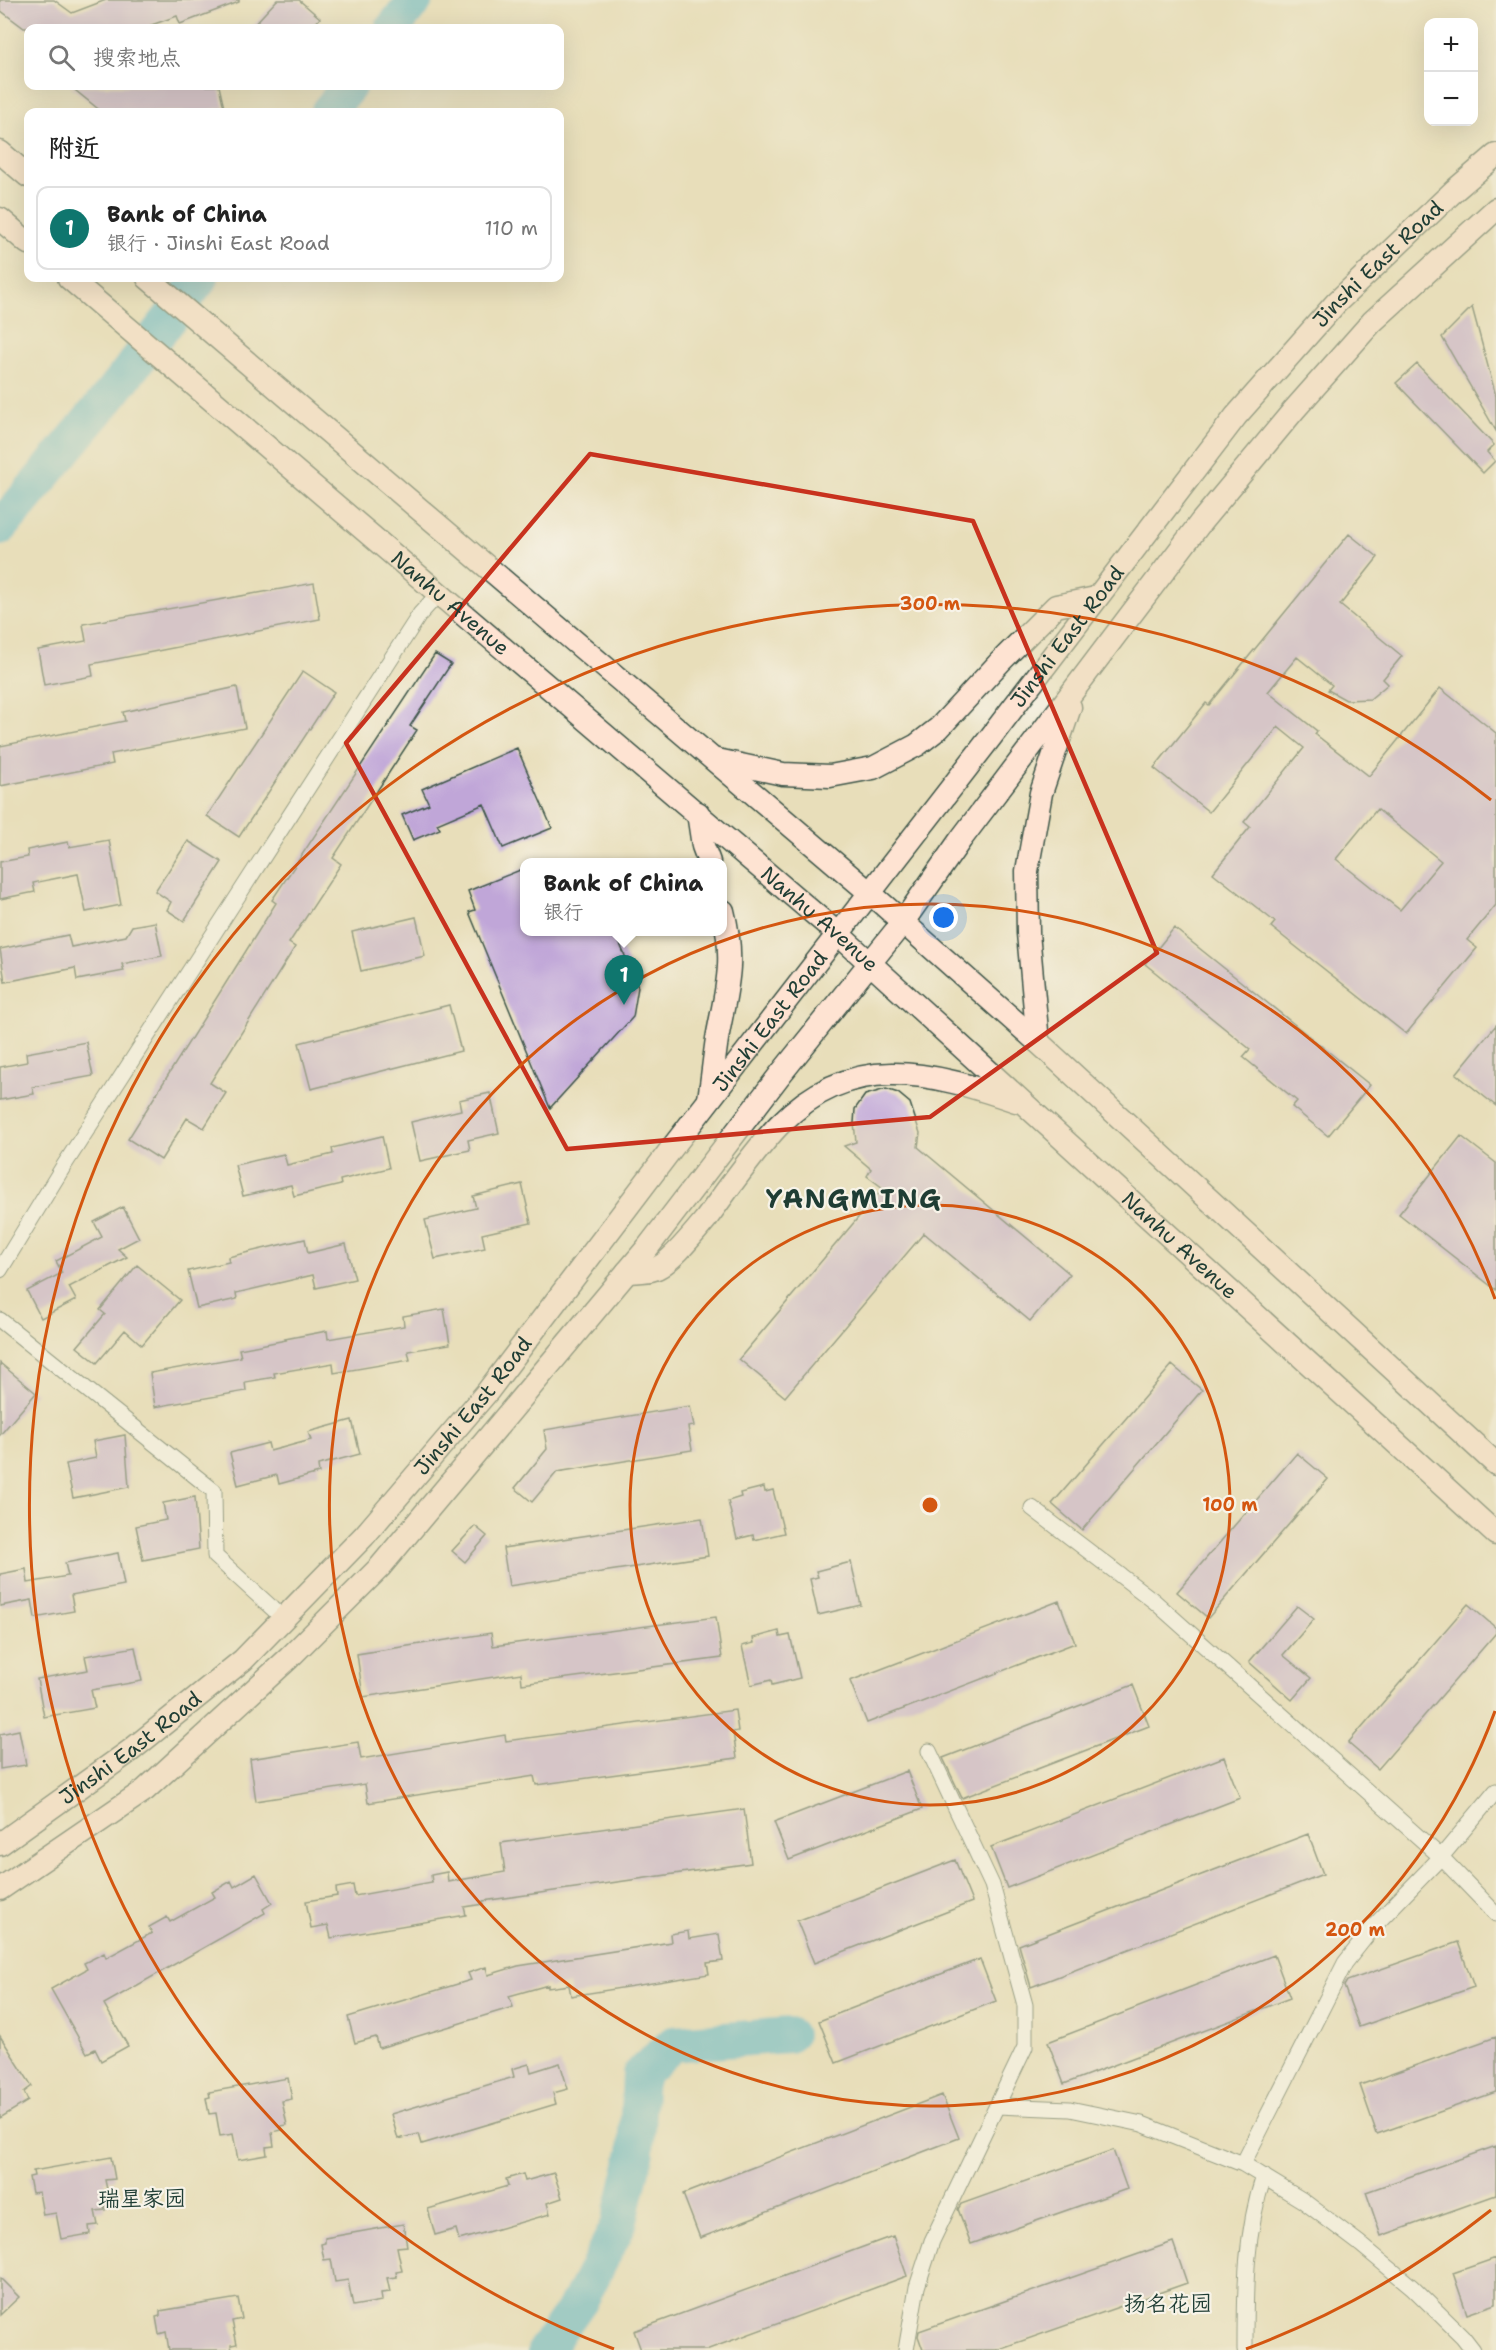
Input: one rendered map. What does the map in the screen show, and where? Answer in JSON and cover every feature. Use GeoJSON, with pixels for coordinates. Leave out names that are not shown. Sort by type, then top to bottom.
{"type":"FeatureCollection","features":[{"type":"Feature","properties":{"kind":"main road"},"geometry":{"type":"LineString","coordinates":[[0,152],[24,173]]}},
{"type":"Feature","properties":{"kind":"main road","name":"Jinshi East Road"},"geometry":{"type":"LineString","coordinates":[[0,1844],[130,1751],[243,1660],[364,1536],[488,1391],[1236,416],[1335,303],[1455,190],[1496,155]]}},
{"type":"Feature","properties":{"kind":"main road","name":"Jinshi East Road"},"geometry":{"type":"LineString","coordinates":[[0,1889],[145,1790],[297,1650],[380,1567],[627,1272],[903,922],[961,839],[1077,686],[1202,522],[1293,410],[1372,322],[1496,209]]}},
{"type":"Feature","properties":{"kind":"main road"},"geometry":{"type":"LineString","coordinates":[[0,219],[24,240]]}},
{"type":"Feature","properties":{"kind":"main road","name":"Nanhu Avenue"},"geometry":{"type":"LineString","coordinates":[[74,282],[440,592],[838,934],[1496,1534]]}},
{"type":"Feature","properties":{"kind":"main road"},"geometry":{"type":"LineString","coordinates":[[153,282],[903,922],[1038,1042],[1496,1464]]}},
{"type":"Feature","properties":{"kind":"main road"},"geometry":{"type":"LineString","coordinates":[[714,760],[783,774],[830,776],[873,768],[917,745],[939,728],[1056,606],[1096,598]]}},
{"type":"Feature","properties":{"kind":"main road"},"geometry":{"type":"LineString","coordinates":[[1038,1042],[1028,933],[1027,871],[1041,793],[1077,686]]}},
{"type":"Feature","properties":{"kind":"main road"},"geometry":{"type":"LineString","coordinates":[[698,813],[703,846],[708,858]]}},
{"type":"Feature","properties":{"kind":"main road"},"geometry":{"type":"LineString","coordinates":[[709,1101],[717,1038],[730,974],[727,926]]}},
{"type":"Feature","properties":{"kind":"main road"},"geometry":{"type":"LineString","coordinates":[[627,1272],[656,1269],[688,1240],[778,1126],[813,1095],[858,1076],[908,1074],[980,1088],[1026,1104]]}},
{"type":"Feature","properties":{"kind":"street"},"geometry":{"type":"LineString","coordinates":[[0,1270],[63,1167],[420,614],[440,592]]}},
{"type":"Feature","properties":{"kind":"street"},"geometry":{"type":"LineString","coordinates":[[0,1320],[214,1491],[215,1557],[283,1618]]}},
{"type":"Feature","properties":{"kind":"street"},"geometry":{"type":"LineString","coordinates":[[1032,1508],[1154,1601],[1441,1857],[1496,1914]]}},
{"type":"Feature","properties":{"kind":"street"},"geometry":{"type":"LineString","coordinates":[[906,2350],[917,2287],[932,2241],[1025,2047],[1025,2005],[992,1885],[929,1751]]}},
{"type":"Feature","properties":{"kind":"street"},"geometry":{"type":"LineString","coordinates":[[1243,2164],[1346,1963],[1375,1925],[1441,1857],[1496,1791]]}},
{"type":"Feature","properties":{"kind":"street"},"geometry":{"type":"LineString","coordinates":[[998,2106],[1070,2109],[1142,2124],[1243,2164],[1302,2200],[1359,2242],[1412,2287],[1473,2350]]}},
{"type":"Feature","properties":{"kind":"street"},"geometry":{"type":"LineString","coordinates":[[1245,2350],[1247,2254],[1256,2199],[1264,2176]]}},
{"type":"Feature","properties":{"kind":"highlighted area"},"geometry":{"type":"Polygon","coordinates":[[[590,454],[973,521],[1157,953],[930,1117],[567,1149],[346,743],[590,454]]]}},
{"type":"Feature","properties":{"kind":"building"},"geometry":{"type":"Polygon","coordinates":[[[0,0],[54,0],[72,13],[106,0],[239,0],[239,2],[180,24],[177,16],[154,24],[24,24],[24,28],[0,10],[0,0]]]}},
{"type":"Feature","properties":{"kind":"building"},"geometry":{"type":"Polygon","coordinates":[[[277,0],[299,0],[320,18],[315,24],[255,24],[277,0]]]}},
{"type":"Feature","properties":{"kind":"building"},"geometry":{"type":"Polygon","coordinates":[[[75,90],[220,90],[224,108],[97,108],[75,90]]]}},
{"type":"Feature","properties":{"kind":"building"},"geometry":{"type":"Polygon","coordinates":[[[1472,307],[1496,396],[1496,431],[1442,337],[1472,307]]]}},
{"type":"Feature","properties":{"kind":"building"},"geometry":{"type":"Polygon","coordinates":[[[1417,364],[1494,445],[1487,452],[1495,461],[1483,473],[1396,383],[1417,364]]]}},
{"type":"Feature","properties":{"kind":"building"},"geometry":{"type":"Polygon","coordinates":[[[1349,534],[1378,557],[1340,605],[1402,656],[1383,679],[1388,684],[1370,699],[1346,700],[1328,690],[1332,685],[1297,657],[1268,692],[1317,731],[1315,734],[1369,776],[1440,688],[1496,733],[1496,905],[1467,940],[1477,948],[1406,1034],[1271,927],[1275,922],[1213,873],[1250,827],[1244,822],[1304,748],[1278,727],[1209,812],[1154,768],[1206,703],[1209,705],[1349,534]],[[1377,809],[1336,859],[1400,910],[1441,861],[1377,809]]]}},
{"type":"Feature","properties":{"kind":"building"},"geometry":{"type":"Polygon","coordinates":[[[314,583],[320,619],[91,664],[93,676],[44,685],[38,650],[86,641],[83,624],[314,583]]]}},
{"type":"Feature","properties":{"kind":"building"},"geometry":{"type":"Polygon","coordinates":[[[435,654],[451,664],[410,726],[417,730],[333,858],[341,864],[289,943],[295,947],[210,1083],[226,1093],[204,1128],[187,1118],[161,1160],[128,1139],[276,903],[272,900],[435,654]]]}},
{"type":"Feature","properties":{"kind":"building"},"geometry":{"type":"Polygon","coordinates":[[[303,671],[334,692],[239,837],[207,816],[303,671]]]}},
{"type":"Feature","properties":{"kind":"building"},"geometry":{"type":"Polygon","coordinates":[[[237,687],[245,728],[111,754],[113,764],[0,786],[0,746],[125,721],[123,712],[237,687]]]}},
{"type":"Feature","properties":{"kind":"building"},"geometry":{"type":"Polygon","coordinates":[[[517,748],[552,828],[503,848],[484,804],[437,824],[440,829],[413,840],[402,815],[429,804],[422,789],[517,748]]]}},
{"type":"Feature","properties":{"kind":"building"},"geometry":{"type":"Polygon","coordinates":[[[109,840],[121,905],[86,912],[78,874],[33,883],[35,892],[0,899],[0,862],[28,857],[27,850],[68,842],[69,847],[109,840]]]}},
{"type":"Feature","properties":{"kind":"building"},"geometry":{"type":"Polygon","coordinates":[[[188,841],[222,862],[184,921],[167,910],[171,902],[155,891],[188,841]]]}},
{"type":"Feature","properties":{"kind":"building"},"geometry":{"type":"Polygon","coordinates":[[[520,870],[520,936],[617,936],[638,987],[633,1017],[550,1108],[469,912],[475,910],[468,891],[520,870]]]}},
{"type":"Feature","properties":{"kind":"building"},"geometry":{"type":"Polygon","coordinates":[[[416,917],[425,956],[361,971],[352,932],[416,917]]]}},
{"type":"Feature","properties":{"kind":"building"},"geometry":{"type":"Polygon","coordinates":[[[155,922],[162,956],[122,964],[124,971],[77,980],[75,968],[5,982],[0,949],[68,935],[71,947],[126,936],[132,926],[155,922]]]}},
{"type":"Feature","properties":{"kind":"building"},"geometry":{"type":"Polygon","coordinates":[[[1174,928],[1370,1085],[1328,1136],[1292,1107],[1297,1101],[1243,1057],[1250,1049],[1145,964],[1174,928]]]}},
{"type":"Feature","properties":{"kind":"building"},"geometry":{"type":"Polygon","coordinates":[[[449,1005],[461,1051],[311,1089],[299,1043],[449,1005]]]}},
{"type":"Feature","properties":{"kind":"building"},"geometry":{"type":"Polygon","coordinates":[[[1496,1025],[1496,1106],[1456,1074],[1496,1025]]]}},
{"type":"Feature","properties":{"kind":"building"},"geometry":{"type":"Polygon","coordinates":[[[86,1042],[93,1076],[32,1087],[34,1094],[0,1100],[0,1067],[27,1062],[26,1053],[86,1042]]]}},
{"type":"Feature","properties":{"kind":"building"},"geometry":{"type":"Polygon","coordinates":[[[886,1089],[898,1093],[910,1103],[920,1133],[918,1147],[1070,1274],[1030,1321],[924,1233],[785,1397],[739,1359],[883,1188],[867,1176],[871,1169],[844,1146],[856,1142],[855,1109],[865,1095],[886,1089]]]}},
{"type":"Feature","properties":{"kind":"building"},"geometry":{"type":"Polygon","coordinates":[[[490,1093],[499,1133],[468,1140],[470,1150],[420,1161],[411,1122],[461,1110],[459,1100],[490,1093]]]}},
{"type":"Feature","properties":{"kind":"building"},"geometry":{"type":"Polygon","coordinates":[[[382,1136],[389,1168],[340,1180],[341,1185],[294,1196],[291,1185],[243,1196],[235,1165],[284,1154],[287,1165],[333,1154],[332,1148],[382,1136]]]}},
{"type":"Feature","properties":{"kind":"building"},"geometry":{"type":"Polygon","coordinates":[[[1461,1136],[1496,1163],[1496,1290],[1399,1214],[1461,1136]]]}},
{"type":"Feature","properties":{"kind":"building"},"geometry":{"type":"Polygon","coordinates":[[[522,1184],[531,1223],[482,1234],[485,1248],[435,1259],[425,1220],[476,1208],[473,1196],[522,1184]]]}},
{"type":"Feature","properties":{"kind":"building"},"geometry":{"type":"Polygon","coordinates":[[[123,1207],[139,1238],[118,1249],[127,1257],[69,1287],[76,1300],[41,1318],[27,1291],[62,1273],[56,1261],[102,1237],[94,1222],[123,1207]]]}},
{"type":"Feature","properties":{"kind":"building"},"geometry":{"type":"Polygon","coordinates":[[[305,1239],[308,1253],[346,1244],[355,1279],[316,1288],[313,1275],[236,1293],[237,1299],[197,1308],[188,1271],[229,1262],[228,1257],[305,1239]]]}},
{"type":"Feature","properties":{"kind":"building"},"geometry":{"type":"Polygon","coordinates":[[[137,1265],[180,1300],[142,1345],[125,1330],[97,1363],[77,1347],[105,1314],[100,1310],[137,1265]]]}},
{"type":"Feature","properties":{"kind":"building"},"geometry":{"type":"Polygon","coordinates":[[[444,1309],[450,1344],[408,1351],[410,1360],[334,1373],[333,1363],[274,1373],[275,1377],[245,1382],[246,1391],[155,1407],[150,1373],[241,1357],[239,1349],[327,1331],[328,1339],[404,1326],[403,1316],[444,1309]]]}},
{"type":"Feature","properties":{"kind":"building"},"geometry":{"type":"Polygon","coordinates":[[[0,1363],[36,1393],[0,1435],[0,1363]]]}},
{"type":"Feature","properties":{"kind":"building"},"geometry":{"type":"Polygon","coordinates":[[[1172,1365],[1202,1390],[1082,1530],[1052,1504],[1172,1365]]]}},
{"type":"Feature","properties":{"kind":"building"},"geometry":{"type":"Polygon","coordinates":[[[690,1406],[694,1426],[688,1427],[692,1450],[557,1472],[532,1502],[515,1488],[547,1449],[544,1430],[690,1406]]]}},
{"type":"Feature","properties":{"kind":"building"},"geometry":{"type":"Polygon","coordinates":[[[352,1420],[360,1454],[318,1465],[319,1473],[279,1484],[277,1475],[238,1485],[230,1453],[268,1443],[270,1451],[311,1440],[308,1432],[352,1420]]]}},
{"type":"Feature","properties":{"kind":"building"},"geometry":{"type":"Polygon","coordinates":[[[125,1435],[129,1487],[73,1498],[66,1464],[96,1458],[93,1441],[125,1435]]]}},
{"type":"Feature","properties":{"kind":"building"},"geometry":{"type":"Polygon","coordinates":[[[1297,1453],[1328,1479],[1208,1618],[1177,1592],[1297,1453]]]}},
{"type":"Feature","properties":{"kind":"building"},"geometry":{"type":"Polygon","coordinates":[[[764,1487],[765,1492],[773,1490],[784,1533],[754,1540],[753,1535],[737,1539],[728,1501],[741,1497],[740,1493],[764,1487]]]}},
{"type":"Feature","properties":{"kind":"building"},"geometry":{"type":"Polygon","coordinates":[[[195,1497],[199,1549],[143,1560],[136,1526],[166,1520],[163,1503],[195,1497]]]}},
{"type":"Feature","properties":{"kind":"building"},"geometry":{"type":"Polygon","coordinates":[[[702,1518],[708,1556],[509,1586],[503,1548],[702,1518]]]}},
{"type":"Feature","properties":{"kind":"building"},"geometry":{"type":"Polygon","coordinates":[[[475,1526],[487,1536],[465,1562],[452,1551],[475,1526]]]}},
{"type":"Feature","properties":{"kind":"building"},"geometry":{"type":"Polygon","coordinates":[[[118,1553],[124,1585],[71,1595],[74,1611],[35,1618],[32,1600],[0,1606],[0,1574],[26,1569],[28,1583],[68,1576],[65,1563],[118,1553]]]}},
{"type":"Feature","properties":{"kind":"building"},"geometry":{"type":"Polygon","coordinates":[[[851,1562],[861,1605],[818,1615],[810,1579],[818,1577],[816,1571],[851,1562]]]}},
{"type":"Feature","properties":{"kind":"building"},"geometry":{"type":"Polygon","coordinates":[[[1059,1601],[1075,1643],[867,1723],[850,1681],[1059,1601]]]}},
{"type":"Feature","properties":{"kind":"building"},"geometry":{"type":"Polygon","coordinates":[[[1468,1604],[1496,1628],[1496,1633],[1378,1769],[1348,1743],[1468,1604]]]}},
{"type":"Feature","properties":{"kind":"building"},"geometry":{"type":"Polygon","coordinates":[[[1297,1606],[1314,1619],[1283,1655],[1311,1678],[1292,1700],[1249,1662],[1297,1606]]]}},
{"type":"Feature","properties":{"kind":"building"},"geometry":{"type":"Polygon","coordinates":[[[716,1617],[722,1658],[522,1684],[521,1673],[363,1697],[357,1654],[491,1633],[493,1646],[716,1617]]]}},
{"type":"Feature","properties":{"kind":"building"},"geometry":{"type":"Polygon","coordinates":[[[779,1631],[780,1637],[790,1635],[800,1678],[772,1685],[771,1680],[751,1685],[742,1646],[754,1643],[753,1638],[779,1631]]]}},
{"type":"Feature","properties":{"kind":"building"},"geometry":{"type":"Polygon","coordinates":[[[135,1647],[142,1681],[91,1690],[95,1708],[44,1717],[37,1679],[88,1670],[85,1656],[135,1647]]]}},
{"type":"Feature","properties":{"kind":"building"},"geometry":{"type":"Polygon","coordinates":[[[1133,1685],[1149,1726],[962,1798],[943,1758],[1133,1685]]]}},
{"type":"Feature","properties":{"kind":"building"},"geometry":{"type":"Polygon","coordinates":[[[735,1710],[738,1731],[733,1732],[737,1758],[536,1785],[534,1776],[368,1803],[365,1784],[256,1801],[250,1759],[358,1742],[361,1759],[505,1735],[506,1741],[735,1710]]]}},
{"type":"Feature","properties":{"kind":"building"},"geometry":{"type":"Polygon","coordinates":[[[19,1730],[26,1765],[0,1769],[0,1734],[19,1730]]]}},
{"type":"Feature","properties":{"kind":"building"},"geometry":{"type":"Polygon","coordinates":[[[1224,1757],[1240,1798],[1007,1888],[991,1847],[1224,1757]]]}},
{"type":"Feature","properties":{"kind":"building"},"geometry":{"type":"Polygon","coordinates":[[[907,1771],[922,1809],[789,1860],[774,1822],[907,1771]]]}},
{"type":"Feature","properties":{"kind":"building"},"geometry":{"type":"Polygon","coordinates":[[[744,1809],[751,1863],[483,1901],[483,1904],[464,1907],[466,1915],[331,1938],[328,1925],[311,1928],[306,1901],[337,1896],[336,1888],[353,1885],[355,1896],[432,1882],[431,1875],[447,1872],[448,1882],[505,1872],[501,1843],[744,1809]]]}},
{"type":"Feature","properties":{"kind":"building"},"geometry":{"type":"Polygon","coordinates":[[[1308,1834],[1323,1874],[1031,1987],[1019,1945],[1308,1834]]]}},
{"type":"Feature","properties":{"kind":"building"},"geometry":{"type":"Polygon","coordinates":[[[955,1860],[972,1902],[814,1963],[797,1921],[955,1860]]]}},
{"type":"Feature","properties":{"kind":"building"},"geometry":{"type":"Polygon","coordinates":[[[256,1874],[272,1903],[263,1909],[265,1913],[104,2004],[128,2046],[101,2061],[95,2049],[87,2053],[51,1989],[87,1969],[84,1963],[104,1953],[106,1958],[152,1933],[149,1927],[167,1917],[170,1922],[215,1897],[212,1892],[231,1881],[234,1887],[256,1874]]]}},
{"type":"Feature","properties":{"kind":"building"},"geometry":{"type":"Polygon","coordinates":[[[688,1931],[689,1939],[719,1934],[723,1961],[707,1963],[709,1974],[571,1996],[569,1985],[548,1988],[548,1985],[509,1996],[513,2007],[379,2048],[376,2037],[355,2043],[348,2017],[471,1980],[468,1973],[486,1967],[488,1975],[518,1966],[671,1942],[670,1934],[688,1931]]]}},
{"type":"Feature","properties":{"kind":"building"},"geometry":{"type":"Polygon","coordinates":[[[1458,1942],[1474,1987],[1359,2027],[1344,1986],[1347,1981],[1458,1942]]]}},
{"type":"Feature","properties":{"kind":"building"},"geometry":{"type":"Polygon","coordinates":[[[1274,1955],[1290,1998],[1064,2084],[1048,2042],[1274,1955]]]}},
{"type":"Feature","properties":{"kind":"building"},"geometry":{"type":"Polygon","coordinates":[[[980,1959],[996,2001],[836,2063],[819,2021],[980,1959]]]}},
{"type":"Feature","properties":{"kind":"building"},"geometry":{"type":"Polygon","coordinates":[[[0,2036],[32,2086],[24,2092],[28,2101],[0,2118],[0,2036]]]}},
{"type":"Feature","properties":{"kind":"building"},"geometry":{"type":"Polygon","coordinates":[[[1496,2037],[1496,2092],[1377,2134],[1360,2085],[1496,2037]]]}},
{"type":"Feature","properties":{"kind":"building"},"geometry":{"type":"Polygon","coordinates":[[[560,2063],[568,2089],[553,2093],[556,2104],[422,2144],[419,2134],[398,2139],[391,2114],[514,2077],[512,2069],[529,2064],[531,2072],[560,2063]]]}},
{"type":"Feature","properties":{"kind":"building"},"geometry":{"type":"Polygon","coordinates":[[[288,2078],[292,2099],[282,2101],[287,2125],[281,2126],[282,2130],[272,2132],[274,2146],[266,2147],[267,2155],[238,2160],[233,2134],[220,2136],[216,2113],[209,2114],[206,2098],[210,2097],[209,2092],[288,2078]]]}},
{"type":"Feature","properties":{"kind":"building"},"geometry":{"type":"Polygon","coordinates":[[[942,2095],[959,2138],[700,2238],[683,2194],[942,2095]]]}},
{"type":"Feature","properties":{"kind":"building"},"geometry":{"type":"Polygon","coordinates":[[[1496,2146],[1496,2195],[1381,2236],[1366,2192],[1496,2146]]]}},
{"type":"Feature","properties":{"kind":"building"},"geometry":{"type":"Polygon","coordinates":[[[1113,2150],[1127,2189],[971,2244],[958,2209],[961,2204],[1113,2150]]]}},
{"type":"Feature","properties":{"kind":"building"},"geometry":{"type":"Polygon","coordinates":[[[111,2157],[115,2179],[105,2180],[110,2204],[104,2205],[105,2210],[95,2211],[98,2225],[89,2226],[90,2234],[61,2239],[56,2213],[43,2215],[39,2192],[32,2193],[29,2177],[34,2176],[33,2171],[111,2157]]]}},
{"type":"Feature","properties":{"kind":"building"},"geometry":{"type":"Polygon","coordinates":[[[554,2173],[562,2198],[547,2203],[550,2214],[459,2240],[456,2229],[435,2235],[428,2209],[508,2186],[506,2179],[523,2174],[525,2181],[554,2173]]]}},
{"type":"Feature","properties":{"kind":"building"},"geometry":{"type":"Polygon","coordinates":[[[403,2224],[407,2246],[397,2247],[402,2271],[396,2272],[397,2277],[387,2278],[390,2292],[381,2293],[382,2301],[353,2306],[348,2280],[335,2282],[331,2259],[324,2260],[321,2244],[325,2243],[325,2238],[403,2224]]]}},
{"type":"Feature","properties":{"kind":"building"},"geometry":{"type":"Polygon","coordinates":[[[893,2236],[907,2276],[706,2350],[641,2350],[634,2331],[893,2236]]]}},
{"type":"Feature","properties":{"kind":"building"},"geometry":{"type":"Polygon","coordinates":[[[1173,2242],[1187,2283],[996,2350],[923,2350],[918,2336],[919,2331],[1173,2242]]]}},
{"type":"Feature","properties":{"kind":"building"},"geometry":{"type":"Polygon","coordinates":[[[1496,2258],[1496,2304],[1467,2314],[1453,2273],[1496,2258]]]}},
{"type":"Feature","properties":{"kind":"building"},"geometry":{"type":"Polygon","coordinates":[[[0,2278],[19,2297],[0,2315],[0,2278]]]}},
{"type":"Feature","properties":{"kind":"building"},"geometry":{"type":"Polygon","coordinates":[[[238,2298],[242,2319],[232,2321],[237,2344],[231,2345],[232,2350],[169,2350],[166,2332],[159,2334],[156,2317],[160,2316],[160,2311],[238,2298]]]}},
{"type":"Feature","properties":{"kind":"waterway"},"geometry":{"type":"LineString","coordinates":[[396,24],[415,0]]}},
{"type":"Feature","properties":{"kind":"waterway"},"geometry":{"type":"LineString","coordinates":[[331,108],[346,90]]}},
{"type":"Feature","properties":{"kind":"waterway"},"geometry":{"type":"LineString","coordinates":[[0,528],[112,393],[198,282]]}},
{"type":"Feature","properties":{"kind":"waterway"},"geometry":{"type":"LineString","coordinates":[[545,2350],[581,2299],[619,2224],[636,2152],[640,2074],[673,2044],[789,2035]]}},
{"type":"Feature","properties":{"kind":"place","name":"Bank of China"},"geometry":{"type":"Point","coordinates":[624,1005]}},
{"type":"Feature","properties":{"kind":"district","name":"YANGMING"},"geometry":{"type":"Point","coordinates":[854,1198]}},
{"type":"Feature","properties":{"kind":"district","name":"瑞星家园"},"geometry":{"type":"Point","coordinates":[142,2198]}},
{"type":"Feature","properties":{"kind":"district","name":"扬名花园"},"geometry":{"type":"Point","coordinates":[1168,2303]}}]}
